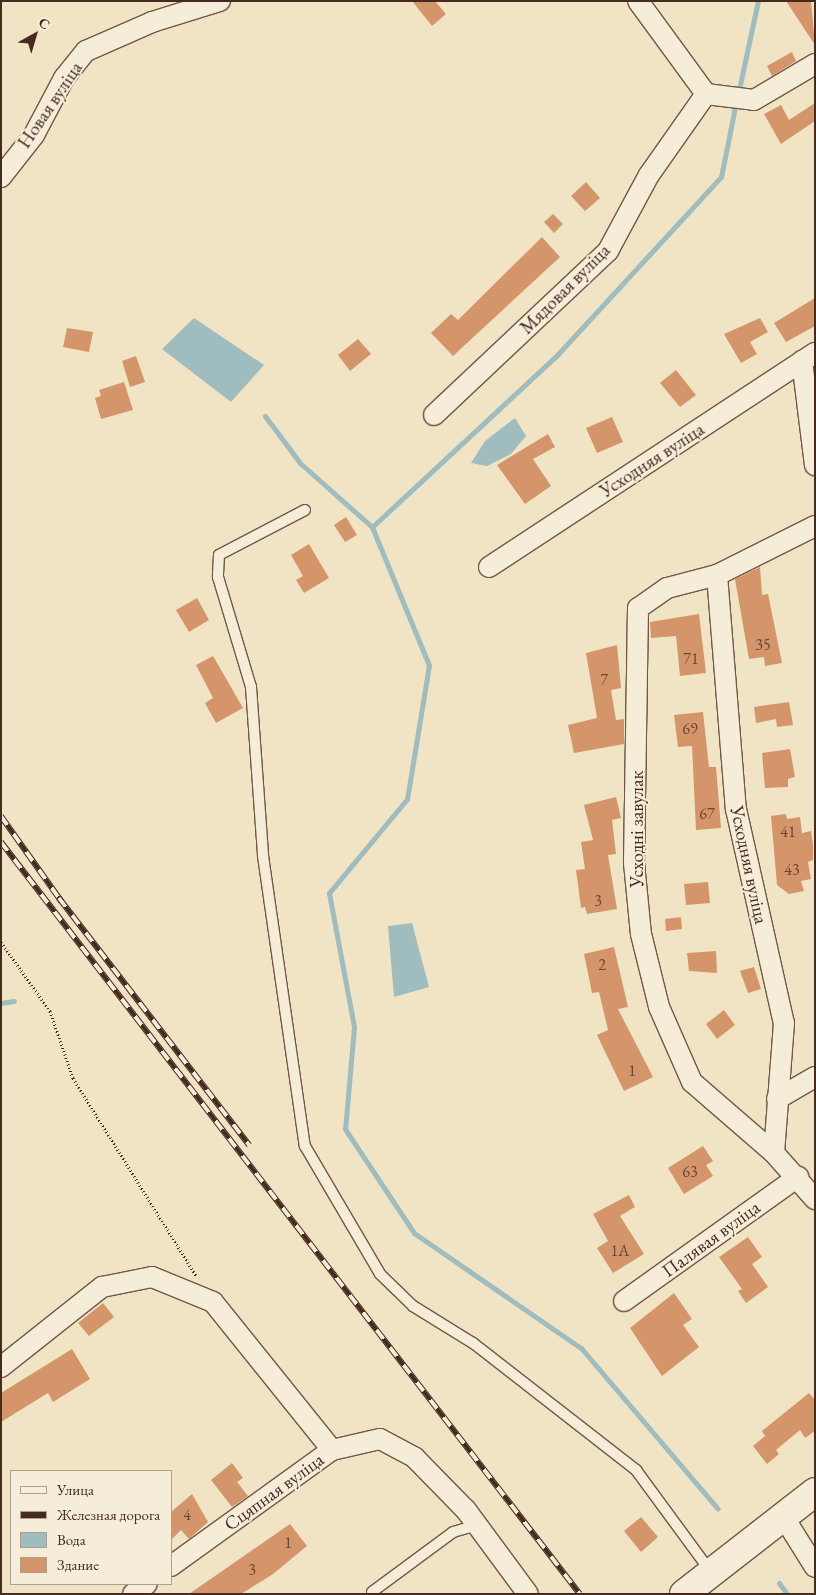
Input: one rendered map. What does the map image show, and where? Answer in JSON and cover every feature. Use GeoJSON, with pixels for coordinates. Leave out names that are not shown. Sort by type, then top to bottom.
{"type":"FeatureCollection","features":[{"type":"Feature","properties":{"kind":"main road"},"geometry":{"type":"LineString","coordinates":[[684,1594],[815,1492]]}},
{"type":"Feature","properties":{"kind":"street","name":"Новая вуліца"},"geometry":{"type":"LineString","coordinates":[[1,177],[34,135],[64,78],[86,51],[152,22],[220,1]]}},
{"type":"Feature","properties":{"kind":"street"},"geometry":{"type":"LineString","coordinates":[[638,1],[706,94],[754,100],[815,64]]}},
{"type":"Feature","properties":{"kind":"street","name":"Мядовая вуліца"},"geometry":{"type":"LineString","coordinates":[[434,415],[608,251],[649,175],[706,94]]}},
{"type":"Feature","properties":{"kind":"street"},"geometry":{"type":"LineString","coordinates":[[808,357],[815,465]]}},
{"type":"Feature","properties":{"kind":"street","name":"Усходняя вуліца"},"geometry":{"type":"LineString","coordinates":[[489,567],[808,357]]}},
{"type":"Feature","properties":{"kind":"street"},"geometry":{"type":"LineString","coordinates":[[717,575],[815,526]]}},
{"type":"Feature","properties":{"kind":"street","name":"Усходняя вуліца"},"geometry":{"type":"LineString","coordinates":[[717,575],[736,809],[784,1023],[774,1153]]}},
{"type":"Feature","properties":{"kind":"street","name":"Усходні завулак"},"geometry":{"type":"LineString","coordinates":[[717,575],[667,588],[638,608],[634,863],[641,934],[659,1007],[692,1082],[774,1153],[798,1177],[815,1199]]}},
{"type":"Feature","properties":{"kind":"street"},"geometry":{"type":"LineString","coordinates":[[777,1099],[815,1077]]}},
{"type":"Feature","properties":{"kind":"street","name":"Палявая вуліца"},"geometry":{"type":"LineString","coordinates":[[624,1301],[798,1177]]}},
{"type":"Feature","properties":{"kind":"street"},"geometry":{"type":"LineString","coordinates":[[1,1367],[102,1287],[152,1277],[213,1302],[332,1450]]}},
{"type":"Feature","properties":{"kind":"street","name":"Сцяпная вуліца"},"geometry":{"type":"LineString","coordinates":[[172,1565],[332,1450],[380,1439],[414,1458],[478,1526],[528,1594]]}},
{"type":"Feature","properties":{"kind":"street"},"geometry":{"type":"LineString","coordinates":[[784,1516],[811,1558]]}},
{"type":"Feature","properties":{"kind":"street"},"geometry":{"type":"LineString","coordinates":[[134,1594],[146,1585]]}},
{"type":"Feature","properties":{"kind":"lane"},"geometry":{"type":"LineString","coordinates":[[306,510],[219,555],[218,577],[252,687],[263,856],[305,1146],[380,1274],[413,1306],[473,1344],[636,1470],[712,1572]]}},
{"type":"Feature","properties":{"kind":"lane"},"geometry":{"type":"LineString","coordinates":[[372,1592],[453,1532],[478,1526]]}},
{"type":"Feature","properties":{"kind":"path"},"geometry":{"type":"LineString","coordinates":[[1,942],[50,1012],[73,1078],[213,1302]]}},
{"type":"Feature","properties":{"kind":"water"},"geometry":{"type":"Polygon","coordinates":[[[194,318],[264,365],[231,402],[162,349],[194,318]]]}},
{"type":"Feature","properties":{"kind":"water"},"geometry":{"type":"Polygon","coordinates":[[[515,418],[526,436],[511,454],[487,466],[471,463],[485,441],[515,418]]]}},
{"type":"Feature","properties":{"kind":"water"},"geometry":{"type":"Polygon","coordinates":[[[412,923],[429,987],[394,997],[388,926],[412,923]]]}},
{"type":"Feature","properties":{"kind":"building"},"geometry":{"type":"Polygon","coordinates":[[[412,1],[435,1],[446,14],[432,26],[412,1]]]}},
{"type":"Feature","properties":{"kind":"building"},"geometry":{"type":"Polygon","coordinates":[[[786,1],[811,1],[815,45],[786,1]]]}},
{"type":"Feature","properties":{"kind":"building"},"geometry":{"type":"Polygon","coordinates":[[[792,52],[796,61],[772,76],[767,66],[792,52]]]}},
{"type":"Feature","properties":{"kind":"building"},"geometry":{"type":"Polygon","coordinates":[[[815,103],[815,121],[781,144],[764,114],[781,105],[789,120],[815,103]]]}},
{"type":"Feature","properties":{"kind":"building"},"geometry":{"type":"Polygon","coordinates":[[[586,182],[600,198],[585,211],[571,196],[586,182]]]}},
{"type":"Feature","properties":{"kind":"building"},"geometry":{"type":"Polygon","coordinates":[[[553,214],[563,224],[554,233],[544,222],[553,214]]]}},
{"type":"Feature","properties":{"kind":"building"},"geometry":{"type":"Polygon","coordinates":[[[542,237],[560,257],[453,356],[431,333],[451,314],[458,320],[542,237]]]}},
{"type":"Feature","properties":{"kind":"building"},"geometry":{"type":"Polygon","coordinates":[[[815,298],[815,326],[786,342],[774,323],[815,298]]]}},
{"type":"Feature","properties":{"kind":"building"},"geometry":{"type":"Polygon","coordinates":[[[760,318],[768,332],[750,342],[757,354],[741,363],[724,334],[760,318]]]}},
{"type":"Feature","properties":{"kind":"building"},"geometry":{"type":"Polygon","coordinates":[[[67,328],[93,332],[89,352],[63,347],[67,328]]]}},
{"type":"Feature","properties":{"kind":"building"},"geometry":{"type":"Polygon","coordinates":[[[358,339],[371,354],[350,371],[338,355],[358,339]]]}},
{"type":"Feature","properties":{"kind":"building"},"geometry":{"type":"Polygon","coordinates":[[[136,356],[145,382],[130,387],[122,361],[136,356]]]}},
{"type":"Feature","properties":{"kind":"building"},"geometry":{"type":"Polygon","coordinates":[[[676,370],[696,395],[680,407],[660,383],[676,370]]]}},
{"type":"Feature","properties":{"kind":"building"},"geometry":{"type":"Polygon","coordinates":[[[124,382],[133,410],[101,419],[95,398],[101,396],[99,390],[124,382]]]}},
{"type":"Feature","properties":{"kind":"building"},"geometry":{"type":"Polygon","coordinates":[[[612,417],[623,442],[597,453],[586,428],[612,417]]]}},
{"type":"Feature","properties":{"kind":"building"},"geometry":{"type":"Polygon","coordinates":[[[548,434],[555,447],[533,459],[551,486],[525,504],[497,465],[548,434]]]}},
{"type":"Feature","properties":{"kind":"building"},"geometry":{"type":"Polygon","coordinates":[[[346,517],[357,535],[345,542],[334,525],[346,517]]]}},
{"type":"Feature","properties":{"kind":"building"},"geometry":{"type":"Polygon","coordinates":[[[309,544],[329,578],[304,593],[296,580],[303,576],[291,555],[309,544]]]}},
{"type":"Feature","properties":{"kind":"building"},"geometry":{"type":"Polygon","coordinates":[[[760,567],[762,595],[768,594],[782,663],[765,666],[764,657],[749,659],[735,579],[760,567]]]}},
{"type":"Feature","properties":{"kind":"building"},"geometry":{"type":"Polygon","coordinates":[[[197,598],[209,620],[189,632],[176,610],[197,598]]]}},
{"type":"Feature","properties":{"kind":"building"},"geometry":{"type":"Polygon","coordinates":[[[699,614],[706,673],[680,676],[676,636],[651,638],[650,622],[699,614]]]}},
{"type":"Feature","properties":{"kind":"building"},"geometry":{"type":"Polygon","coordinates":[[[617,645],[621,688],[611,690],[616,720],[624,719],[624,744],[574,753],[568,725],[597,718],[586,653],[617,645]]]}},
{"type":"Feature","properties":{"kind":"building"},"geometry":{"type":"Polygon","coordinates":[[[213,656],[243,708],[216,723],[205,703],[213,698],[196,665],[213,656]]]}},
{"type":"Feature","properties":{"kind":"building"},"geometry":{"type":"Polygon","coordinates":[[[789,702],[793,725],[777,727],[776,719],[756,723],[754,707],[789,702]]]}},
{"type":"Feature","properties":{"kind":"building"},"geometry":{"type":"Polygon","coordinates":[[[703,712],[709,767],[716,767],[721,828],[696,830],[692,746],[678,747],[674,715],[703,712]]]}},
{"type":"Feature","properties":{"kind":"building"},"geometry":{"type":"Polygon","coordinates":[[[790,749],[795,777],[788,779],[788,787],[765,788],[762,753],[790,749]]]}},
{"type":"Feature","properties":{"kind":"building"},"geometry":{"type":"Polygon","coordinates":[[[616,797],[621,818],[612,820],[616,854],[608,855],[617,909],[587,914],[585,907],[581,908],[576,870],[585,869],[581,842],[593,840],[584,805],[616,797]]]}},
{"type":"Feature","properties":{"kind":"building"},"geometry":{"type":"Polygon","coordinates":[[[786,814],[787,819],[800,817],[802,833],[811,831],[813,845],[813,860],[808,862],[811,879],[801,881],[804,891],[789,894],[777,885],[771,816],[786,814]]]}},
{"type":"Feature","properties":{"kind":"building"},"geometry":{"type":"Polygon","coordinates":[[[708,882],[710,903],[686,905],[684,884],[708,882]]]}},
{"type":"Feature","properties":{"kind":"building"},"geometry":{"type":"Polygon","coordinates":[[[681,917],[682,929],[666,931],[665,919],[681,917]]]}},
{"type":"Feature","properties":{"kind":"building"},"geometry":{"type":"Polygon","coordinates":[[[614,947],[628,1007],[618,1009],[653,1077],[624,1091],[597,1035],[608,1030],[599,992],[592,993],[584,954],[614,947]]]}},
{"type":"Feature","properties":{"kind":"building"},"geometry":{"type":"Polygon","coordinates":[[[716,951],[717,973],[689,971],[687,953],[716,951]]]}},
{"type":"Feature","properties":{"kind":"building"},"geometry":{"type":"Polygon","coordinates":[[[754,967],[761,989],[748,993],[740,971],[754,967]]]}},
{"type":"Feature","properties":{"kind":"building"},"geometry":{"type":"Polygon","coordinates":[[[724,1010],[735,1025],[717,1039],[706,1024],[724,1010]]]}},
{"type":"Feature","properties":{"kind":"building"},"geometry":{"type":"Polygon","coordinates":[[[703,1146],[713,1161],[706,1165],[713,1176],[684,1194],[668,1168],[703,1146]]]}},
{"type":"Feature","properties":{"kind":"building"},"geometry":{"type":"Polygon","coordinates":[[[629,1195],[635,1207],[620,1216],[644,1254],[613,1273],[597,1248],[608,1241],[593,1214],[629,1195]]]}},
{"type":"Feature","properties":{"kind":"building"},"geometry":{"type":"Polygon","coordinates":[[[748,1237],[762,1257],[752,1264],[768,1287],[746,1303],[738,1291],[742,1289],[719,1257],[748,1237]]]}},
{"type":"Feature","properties":{"kind":"building"},"geometry":{"type":"Polygon","coordinates":[[[674,1293],[692,1319],[683,1325],[699,1347],[662,1376],[630,1328],[674,1293]]]}},
{"type":"Feature","properties":{"kind":"building"},"geometry":{"type":"Polygon","coordinates":[[[103,1303],[114,1317],[89,1336],[78,1323],[103,1303]]]}},
{"type":"Feature","properties":{"kind":"building"},"geometry":{"type":"Polygon","coordinates":[[[72,1349],[90,1379],[53,1402],[48,1393],[1,1422],[1,1393],[72,1349]]]}},
{"type":"Feature","properties":{"kind":"building"},"geometry":{"type":"Polygon","coordinates":[[[809,1393],[815,1400],[815,1431],[805,1438],[800,1430],[776,1450],[779,1454],[767,1464],[753,1446],[765,1436],[762,1431],[809,1393]]]}},
{"type":"Feature","properties":{"kind":"building"},"geometry":{"type":"Polygon","coordinates":[[[232,1463],[243,1478],[237,1482],[248,1496],[232,1507],[211,1480],[232,1463]]]}},
{"type":"Feature","properties":{"kind":"building"},"geometry":{"type":"Polygon","coordinates":[[[192,1494],[208,1522],[189,1539],[181,1530],[172,1539],[172,1511],[192,1494]]]}},
{"type":"Feature","properties":{"kind":"building"},"geometry":{"type":"Polygon","coordinates":[[[641,1517],[658,1537],[641,1552],[624,1531],[641,1517]]]}},
{"type":"Feature","properties":{"kind":"building"},"geometry":{"type":"Polygon","coordinates":[[[290,1524],[307,1546],[273,1574],[241,1594],[189,1594],[290,1524]]]}},
{"type":"Feature","properties":{"kind":"waterway"},"geometry":{"type":"LineString","coordinates":[[738,94],[758,1]]}},
{"type":"Feature","properties":{"kind":"waterway"},"geometry":{"type":"LineString","coordinates":[[372,527],[558,354],[721,177],[736,102]]}},
{"type":"Feature","properties":{"kind":"waterway"},"geometry":{"type":"LineString","coordinates":[[265,416],[300,463],[372,527],[429,665],[407,799],[329,893],[354,1027],[345,1129],[414,1233],[581,1348],[718,1509]]}},
{"type":"Feature","properties":{"kind":"waterway"},"geometry":{"type":"LineString","coordinates":[[1,1003],[14,1001]]}},
{"type":"Feature","properties":{"kind":"waterway"},"geometry":{"type":"LineString","coordinates":[[779,1583],[787,1594]]}},
{"type":"Feature","properties":{"kind":"railway"},"geometry":{"type":"LineString","coordinates":[[1,816],[62,902]]}},
{"type":"Feature","properties":{"kind":"railway"},"geometry":{"type":"LineString","coordinates":[[1,842],[580,1594]]}},
{"type":"Feature","properties":{"kind":"railway"},"geometry":{"type":"LineString","coordinates":[[59,898],[249,1145]]}}]}
